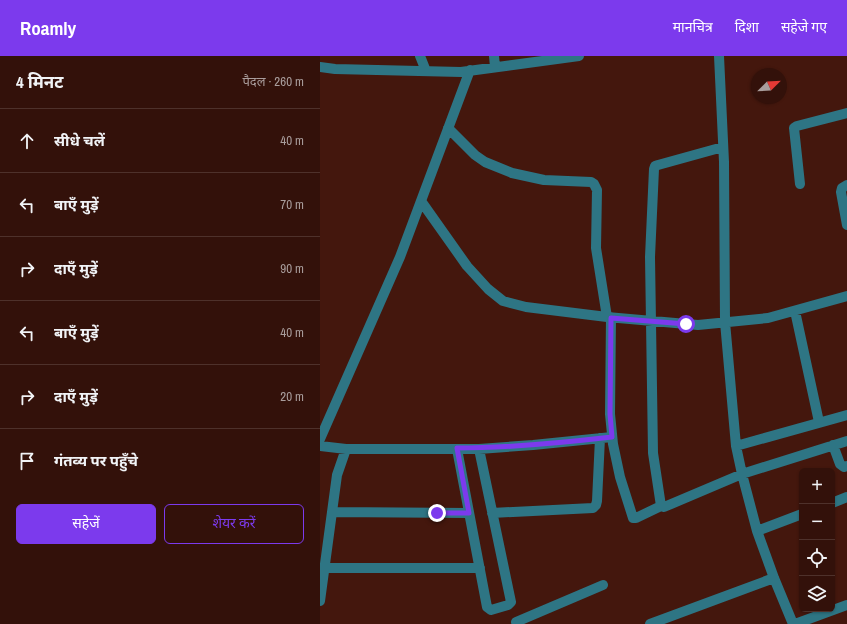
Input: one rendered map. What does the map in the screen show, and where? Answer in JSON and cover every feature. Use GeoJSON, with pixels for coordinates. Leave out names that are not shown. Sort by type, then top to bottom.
{"type":"FeatureCollection","features":[{"type":"Feature","properties":{"kind":"street"},"geometry":{"type":"LineString","coordinates":[[420,56],[426,71]]}},
{"type":"Feature","properties":{"kind":"street"},"geometry":{"type":"LineString","coordinates":[[494,56],[495,67]]}},
{"type":"Feature","properties":{"kind":"street"},"geometry":{"type":"LineString","coordinates":[[320,67],[335,69],[461,72],[579,56]]}},
{"type":"Feature","properties":{"kind":"street"},"geometry":{"type":"LineString","coordinates":[[719,56],[723,147],[725,322],[736,446],[742,474],[757,531],[774,578],[794,624],[847,605]]}},
{"type":"Feature","properties":{"kind":"street"},"geometry":{"type":"LineString","coordinates":[[320,438],[400,257],[470,70]]}},
{"type":"Feature","properties":{"kind":"street"},"geometry":{"type":"LineString","coordinates":[[800,184],[794,128],[847,113]]}},
{"type":"Feature","properties":{"kind":"street"},"geometry":{"type":"LineString","coordinates":[[448,128],[475,155],[485,162],[512,173],[544,180],[591,182],[597,190],[596,248],[609,317],[610,414],[612,437],[620,477],[633,518],[742,474],[833,445],[847,442]]}},
{"type":"Feature","properties":{"kind":"street"},"geometry":{"type":"LineString","coordinates":[[660,506],[653,459],[650,321],[650,257],[655,166],[723,147]]}},
{"type":"Feature","properties":{"kind":"street"},"geometry":{"type":"LineString","coordinates":[[847,185],[842,188],[841,192],[847,225]]}},
{"type":"Feature","properties":{"kind":"street"},"geometry":{"type":"LineString","coordinates":[[421,201],[467,266],[488,289],[502,301],[526,307],[609,317],[698,325],[768,318],[847,296]]}},
{"type":"Feature","properties":{"kind":"street"},"geometry":{"type":"LineString","coordinates":[[795,311],[819,422]]}},
{"type":"Feature","properties":{"kind":"street"},"geometry":{"type":"LineString","coordinates":[[736,446],[847,415]]}},
{"type":"Feature","properties":{"kind":"street"},"geometry":{"type":"LineString","coordinates":[[320,446],[346,449],[479,449],[612,437]]}},
{"type":"Feature","properties":{"kind":"street"},"geometry":{"type":"LineString","coordinates":[[492,513],[593,508],[597,502],[600,438]]}},
{"type":"Feature","properties":{"kind":"street"},"geometry":{"type":"LineString","coordinates":[[833,445],[840,464],[846,469]]}},
{"type":"Feature","properties":{"kind":"street"},"geometry":{"type":"LineString","coordinates":[[457,448],[488,609],[510,604]]}},
{"type":"Feature","properties":{"kind":"street"},"geometry":{"type":"LineString","coordinates":[[320,601],[337,475],[346,449]]}},
{"type":"Feature","properties":{"kind":"street"},"geometry":{"type":"LineString","coordinates":[[479,449],[510,604],[516,623],[603,585]]}},
{"type":"Feature","properties":{"kind":"street"},"geometry":{"type":"LineString","coordinates":[[835,502],[847,497]]}},
{"type":"Feature","properties":{"kind":"street"},"geometry":{"type":"LineString","coordinates":[[332,512],[469,513]]}},
{"type":"Feature","properties":{"kind":"street"},"geometry":{"type":"LineString","coordinates":[[757,531],[799,515]]}},
{"type":"Feature","properties":{"kind":"street"},"geometry":{"type":"LineString","coordinates":[[324,568],[480,568]]}},
{"type":"Feature","properties":{"kind":"street"},"geometry":{"type":"LineString","coordinates":[[650,624],[774,578]]}},
{"type":"Feature","properties":{"kind":"route"},"geometry":{"type":"LineString","coordinates":[[437,513],[469,513],[457,448],[479,449],[612,437],[610,414],[611,318],[686,324]]}}]}
